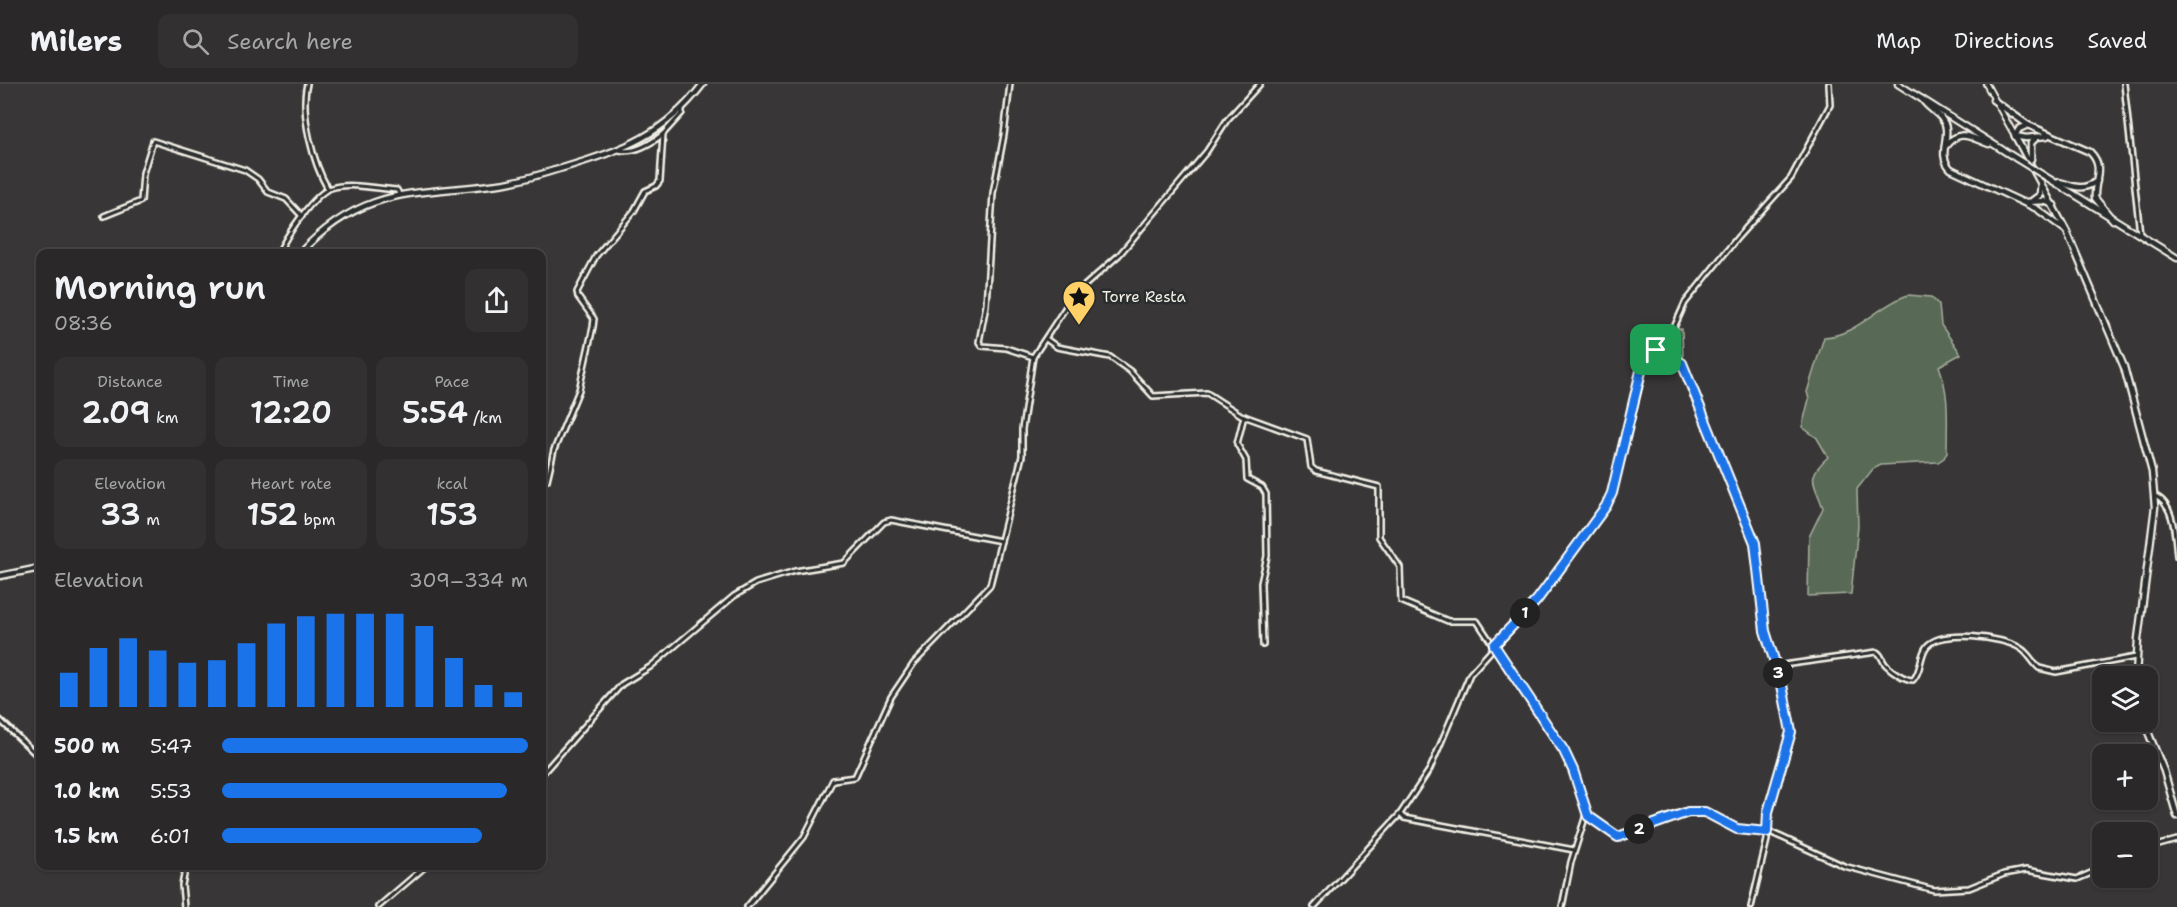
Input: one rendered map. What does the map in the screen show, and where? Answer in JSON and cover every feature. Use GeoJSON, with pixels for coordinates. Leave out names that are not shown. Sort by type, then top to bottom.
{"type":"FeatureCollection","features":[{"type":"Feature","properties":{"kind":"main road"},"geometry":{"type":"LineString","coordinates":[[304,249],[317,236],[342,218],[399,194],[515,181],[620,150],[653,134],[682,110],[703,84]]}},
{"type":"Feature","properties":{"kind":"main road"},"geometry":{"type":"LineString","coordinates":[[1898,84],[2177,258]]}},
{"type":"Feature","properties":{"kind":"main road"},"geometry":{"type":"LineString","coordinates":[[1922,99],[1944,121],[1946,129],[1944,158],[1951,169],[2037,209],[2054,219],[2067,232]]}},
{"type":"Feature","properties":{"kind":"main road"},"geometry":{"type":"LineString","coordinates":[[1993,100],[2028,125],[2090,152],[2098,159],[2100,171],[2095,198],[2114,220]]}},
{"type":"Feature","properties":{"kind":"main road"},"geometry":{"type":"LineString","coordinates":[[2015,136],[2019,129],[2028,125]]}},
{"type":"Feature","properties":{"kind":"main road"},"geometry":{"type":"LineString","coordinates":[[1944,149],[1956,135],[1965,134],[1997,147]]}},
{"type":"Feature","properties":{"kind":"main road"},"geometry":{"type":"LineString","coordinates":[[2015,136],[2053,136]]}},
{"type":"Feature","properties":{"kind":"main road"},"geometry":{"type":"LineString","coordinates":[[2015,136],[2041,179],[2067,232],[2129,379],[2155,496],[2150,557],[2136,666]]}},
{"type":"Feature","properties":{"kind":"main road"},"geometry":{"type":"LineString","coordinates":[[2031,162],[2031,143],[2037,137]]}},
{"type":"Feature","properties":{"kind":"main road"},"geometry":{"type":"LineString","coordinates":[[2030,202],[2040,195],[2041,179]]}},
{"type":"Feature","properties":{"kind":"main road"},"geometry":{"type":"LineString","coordinates":[[2052,180],[2074,189],[2084,189],[2097,181]]}},
{"type":"Feature","properties":{"kind":"main road"},"geometry":{"type":"LineString","coordinates":[[2021,202],[2044,201],[2054,205]]}},
{"type":"Feature","properties":{"kind":"main road"},"geometry":{"type":"LineString","coordinates":[[2037,209],[2054,205]]}},
{"type":"Feature","properties":{"kind":"main road"},"geometry":{"type":"LineString","coordinates":[[0,576],[36,569]]}},
{"type":"Feature","properties":{"kind":"main road"},"geometry":{"type":"LineString","coordinates":[[2148,732],[2164,771],[2177,816]]}},
{"type":"Feature","properties":{"kind":"street"},"geometry":{"type":"LineString","coordinates":[[307,84],[303,104],[305,115],[314,153],[328,189]]}},
{"type":"Feature","properties":{"kind":"street"},"geometry":{"type":"LineString","coordinates":[[1010,84],[1004,135],[993,193],[986,305],[979,342],[982,346],[1014,350],[1033,357]]}},
{"type":"Feature","properties":{"kind":"street"},"geometry":{"type":"LineString","coordinates":[[747,907],[804,837],[833,780],[855,777],[891,697],[914,663],[990,585],[1022,456],[1022,429],[1033,357],[1073,296],[1125,248],[1207,151],[1227,120],[1260,84]]}},
{"type":"Feature","properties":{"kind":"street"},"geometry":{"type":"LineString","coordinates":[[1314,907],[1400,814],[1430,770],[1470,674],[1537,600],[1606,506],[1612,493],[1641,371],[1672,332],[1685,303],[1737,238],[1791,177],[1830,105],[1829,84]]}},
{"type":"Feature","properties":{"kind":"street"},"geometry":{"type":"LineString","coordinates":[[1986,84],[2015,136]]}},
{"type":"Feature","properties":{"kind":"street"},"geometry":{"type":"LineString","coordinates":[[2124,84],[2140,236]]}},
{"type":"Feature","properties":{"kind":"street"},"geometry":{"type":"LineString","coordinates":[[620,150],[625,152],[642,147],[663,134],[682,113],[682,110]]}},
{"type":"Feature","properties":{"kind":"street"},"geometry":{"type":"LineString","coordinates":[[547,480],[554,450],[579,390],[593,327],[594,319],[578,297],[577,292],[596,256],[634,211],[645,191],[656,186],[660,181],[663,134]]}},
{"type":"Feature","properties":{"kind":"street"},"geometry":{"type":"LineString","coordinates":[[104,216],[141,201],[143,173],[153,141],[245,170],[258,179],[268,192],[286,199],[302,216]]}},
{"type":"Feature","properties":{"kind":"street"},"geometry":{"type":"LineString","coordinates":[[281,249],[302,216],[317,197],[328,189],[344,187],[397,190],[399,194]]}},
{"type":"Feature","properties":{"kind":"street"},"geometry":{"type":"LineString","coordinates":[[1046,339],[1057,347],[1110,357],[1130,371],[1152,396],[1207,393],[1244,416],[1307,439],[1311,467],[1316,471],[1379,487],[1379,537],[1400,567],[1401,601],[1448,621],[1474,620],[1494,645],[1564,751],[1573,770],[1586,813],[1574,850],[1562,907]]}},
{"type":"Feature","properties":{"kind":"street"},"geometry":{"type":"LineString","coordinates":[[1656,350],[1682,363],[1751,533],[1765,631],[1776,666],[1791,732],[1768,812],[1767,832],[1751,907]]}},
{"type":"Feature","properties":{"kind":"street"},"geometry":{"type":"LineString","coordinates":[[1244,416],[1237,444],[1246,460],[1247,479],[1262,487],[1266,494],[1266,556],[1261,583],[1263,645]]}},
{"type":"Feature","properties":{"kind":"street"},"geometry":{"type":"LineString","coordinates":[[2155,496],[2160,497],[2173,521],[2177,556]]}},
{"type":"Feature","properties":{"kind":"street"},"geometry":{"type":"LineString","coordinates":[[546,770],[622,684],[650,667],[747,587],[795,571],[844,563],[884,522],[891,520],[1001,542]]}},
{"type":"Feature","properties":{"kind":"street"},"geometry":{"type":"LineString","coordinates":[[1776,666],[1877,652],[1882,655],[1886,664],[1906,679],[1913,680],[1925,648],[1934,640],[1946,637],[1982,638],[2012,644],[2027,653],[2039,668],[2056,672],[2136,657]]}},
{"type":"Feature","properties":{"kind":"street"},"geometry":{"type":"LineString","coordinates":[[0,720],[36,754]]}},
{"type":"Feature","properties":{"kind":"street"},"geometry":{"type":"LineString","coordinates":[[1586,813],[1618,837],[1688,812],[1705,812],[1737,829],[1777,835],[1844,866],[1934,890],[1969,888],[2004,874],[2026,870],[2078,879],[2092,873]]}},
{"type":"Feature","properties":{"kind":"street"},"geometry":{"type":"LineString","coordinates":[[1400,814],[1404,818],[1574,850]]}},
{"type":"Feature","properties":{"kind":"street"},"geometry":{"type":"LineString","coordinates":[[2158,845],[2177,840]]}},
{"type":"Feature","properties":{"kind":"street"},"geometry":{"type":"LineString","coordinates":[[184,870],[182,885],[184,907]]}},
{"type":"Feature","properties":{"kind":"street"},"geometry":{"type":"LineString","coordinates":[[378,907],[421,870]]}},
{"type":"Feature","properties":{"kind":"green space"},"geometry":{"type":"Polygon","coordinates":[[[1908,295],[1931,297],[1939,305],[1941,325],[1961,354],[1939,366],[1946,398],[1947,452],[1938,462],[1881,465],[1873,469],[1857,489],[1858,526],[1851,594],[1808,596],[1809,537],[1823,508],[1813,480],[1816,470],[1828,457],[1817,438],[1802,427],[1809,399],[1807,392],[1824,337],[1836,335],[1857,326],[1908,295]]]}},
{"type":"Feature","properties":{"kind":"green space"},"geometry":{"type":"Polygon","coordinates":[[[1676,329],[1682,329],[1683,358],[1664,353],[1661,349],[1676,329]]]}},
{"type":"Feature","properties":{"kind":"place","name":"Torre Resta"},"geometry":{"type":"Point","coordinates":[1079,326]}},
{"type":"Feature","properties":{"kind":"route"},"geometry":{"type":"LineString","coordinates":[[1656,350],[1682,363],[1755,543],[1765,631],[1782,685],[1791,732],[1768,812],[1767,832],[1763,833],[1737,829],[1705,812],[1688,812],[1663,819],[1623,837],[1612,834],[1586,813],[1573,770],[1564,751],[1494,645],[1537,600],[1606,506],[1612,493],[1641,371],[1656,350]]}}]}
